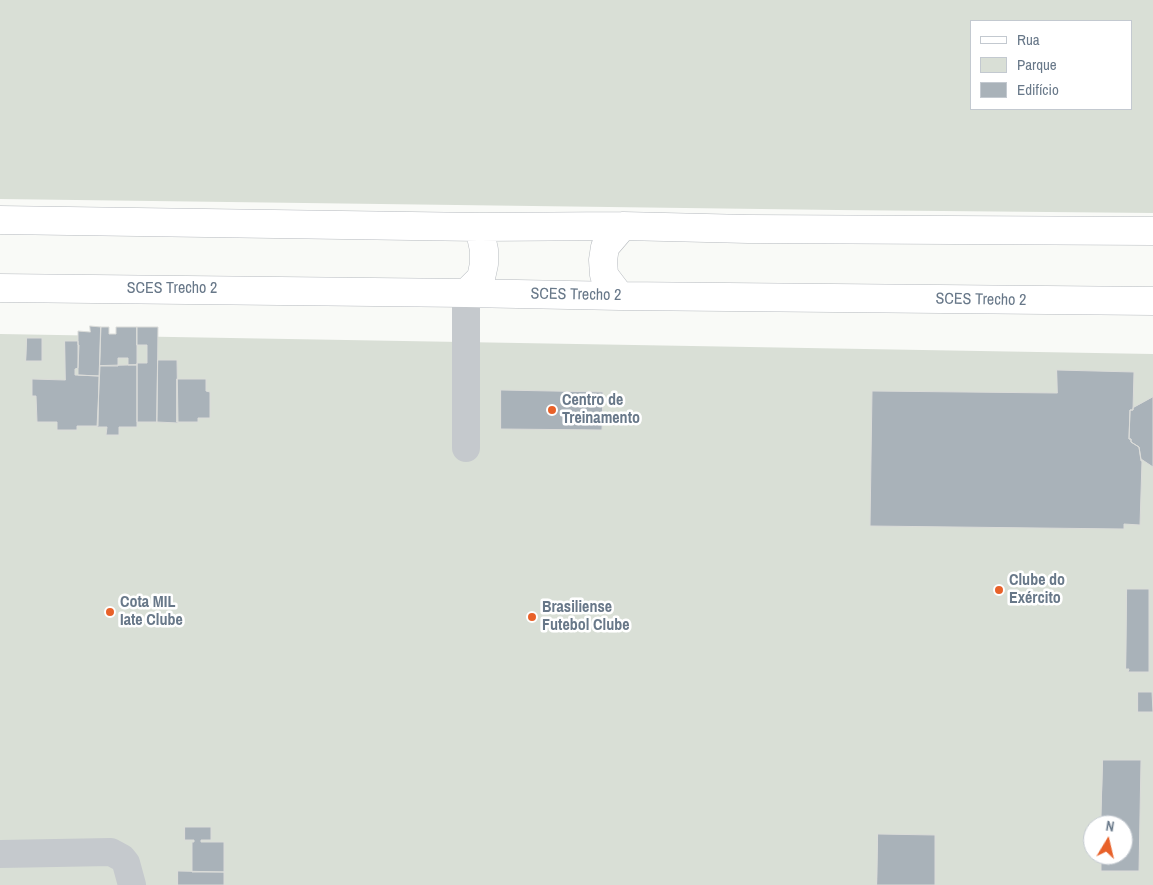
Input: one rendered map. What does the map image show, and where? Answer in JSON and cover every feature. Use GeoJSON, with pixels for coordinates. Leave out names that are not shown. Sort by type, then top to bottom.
{"type":"FeatureCollection","features":[{"type":"Feature","properties":{"kind":"main road"},"geometry":{"type":"LineString","coordinates":[[0,220],[479,227],[623,226],[748,229],[1153,231]]}},
{"type":"Feature","properties":{"kind":"main road"},"geometry":{"type":"LineString","coordinates":[[620,296],[604,275],[603,260],[606,247],[623,226]]}},
{"type":"Feature","properties":{"kind":"main road"},"geometry":{"type":"LineString","coordinates":[[466,293],[481,278],[484,264],[484,250],[479,227]]}},
{"type":"Feature","properties":{"kind":"main road","name":"SCES Trecho 2"},"geometry":{"type":"LineString","coordinates":[[0,288],[1153,301]]}},
{"type":"Feature","properties":{"kind":"lane"},"geometry":{"type":"LineString","coordinates":[[466,293],[466,448]]}},
{"type":"Feature","properties":{"kind":"lane"},"geometry":{"type":"LineString","coordinates":[[0,854],[111,852],[122,858],[126,863],[132,885]]}},
{"type":"Feature","properties":{"kind":"green space"},"geometry":{"type":"Polygon","coordinates":[[[0,0],[1153,0],[1153,213],[0,199],[0,0]]]}},
{"type":"Feature","properties":{"kind":"green space"},"geometry":{"type":"Polygon","coordinates":[[[0,334],[1153,354],[1153,885],[0,885],[0,334]]]}},
{"type":"Feature","properties":{"kind":"building"},"geometry":{"type":"Polygon","coordinates":[[[90,326],[101,327],[99,376],[78,375],[78,331],[90,332],[90,326]]]}},
{"type":"Feature","properties":{"kind":"building"},"geometry":{"type":"Polygon","coordinates":[[[101,327],[109,327],[109,334],[116,334],[116,327],[137,327],[137,365],[128,365],[128,358],[118,358],[118,366],[100,366],[101,327]]]}},
{"type":"Feature","properties":{"kind":"building"},"geometry":{"type":"Polygon","coordinates":[[[137,327],[158,327],[157,422],[137,422],[137,363],[147,363],[147,345],[137,345],[137,327]]]}},
{"type":"Feature","properties":{"kind":"building"},"geometry":{"type":"Polygon","coordinates":[[[27,338],[42,338],[42,361],[26,361],[27,338]]]}},
{"type":"Feature","properties":{"kind":"building"},"geometry":{"type":"Polygon","coordinates":[[[65,341],[78,341],[78,368],[75,369],[75,375],[99,376],[98,426],[77,426],[77,430],[57,430],[57,422],[37,422],[36,396],[32,396],[32,379],[65,380],[65,341]]]}},
{"type":"Feature","properties":{"kind":"building"},"geometry":{"type":"Polygon","coordinates":[[[158,360],[177,360],[178,423],[157,422],[158,360]]]}},
{"type":"Feature","properties":{"kind":"building"},"geometry":{"type":"Polygon","coordinates":[[[137,365],[137,427],[119,427],[119,435],[106,435],[107,427],[97,427],[100,366],[137,365]]]}},
{"type":"Feature","properties":{"kind":"building"},"geometry":{"type":"Polygon","coordinates":[[[1057,370],[1134,372],[1133,410],[1130,410],[1129,439],[1139,447],[1142,461],[1140,525],[1124,524],[1124,529],[870,526],[872,391],[1057,393],[1057,370]]]}},
{"type":"Feature","properties":{"kind":"building"},"geometry":{"type":"Polygon","coordinates":[[[177,379],[206,379],[206,391],[210,392],[210,418],[198,418],[198,422],[177,422],[177,379]]]}},
{"type":"Feature","properties":{"kind":"building","name":"Centro de Treinamento"},"geometry":{"type":"Polygon","coordinates":[[[501,390],[603,392],[602,430],[501,429],[501,390]]]}},
{"type":"Feature","properties":{"kind":"building"},"geometry":{"type":"Polygon","coordinates":[[[1153,397],[1153,467],[1141,459],[1139,447],[1129,439],[1130,410],[1153,397]]]}},
{"type":"Feature","properties":{"kind":"building"},"geometry":{"type":"Polygon","coordinates":[[[1127,589],[1149,589],[1149,672],[1128,672],[1129,669],[1126,669],[1127,589]]]}},
{"type":"Feature","properties":{"kind":"building"},"geometry":{"type":"Polygon","coordinates":[[[1138,692],[1152,692],[1153,712],[1138,712],[1138,692]]]}},
{"type":"Feature","properties":{"kind":"building"},"geometry":{"type":"Polygon","coordinates":[[[1103,760],[1141,760],[1139,871],[1101,871],[1101,865],[1133,865],[1133,815],[1101,815],[1103,760]]]}},
{"type":"Feature","properties":{"kind":"building"},"geometry":{"type":"Polygon","coordinates":[[[185,827],[211,827],[211,840],[201,840],[201,842],[224,842],[224,872],[192,872],[192,842],[194,840],[185,840],[185,827]]]}},
{"type":"Feature","properties":{"kind":"building"},"geometry":{"type":"Polygon","coordinates":[[[878,834],[935,835],[935,885],[877,885],[878,834]]]}},
{"type":"Feature","properties":{"kind":"building"},"geometry":{"type":"Polygon","coordinates":[[[178,871],[224,872],[224,885],[178,885],[178,871]]]}},
{"type":"Feature","properties":{"kind":"place","name":"Centro de Treinamento"},"geometry":{"type":"Point","coordinates":[552,410]}},
{"type":"Feature","properties":{"kind":"place","name":"Clube do Exército"},"geometry":{"type":"Point","coordinates":[999,590]}},
{"type":"Feature","properties":{"kind":"place","name":"Cota MIL Iate Clube"},"geometry":{"type":"Point","coordinates":[110,612]}},
{"type":"Feature","properties":{"kind":"place","name":"Brasiliense Futebol Clube"},"geometry":{"type":"Point","coordinates":[532,617]}}]}
